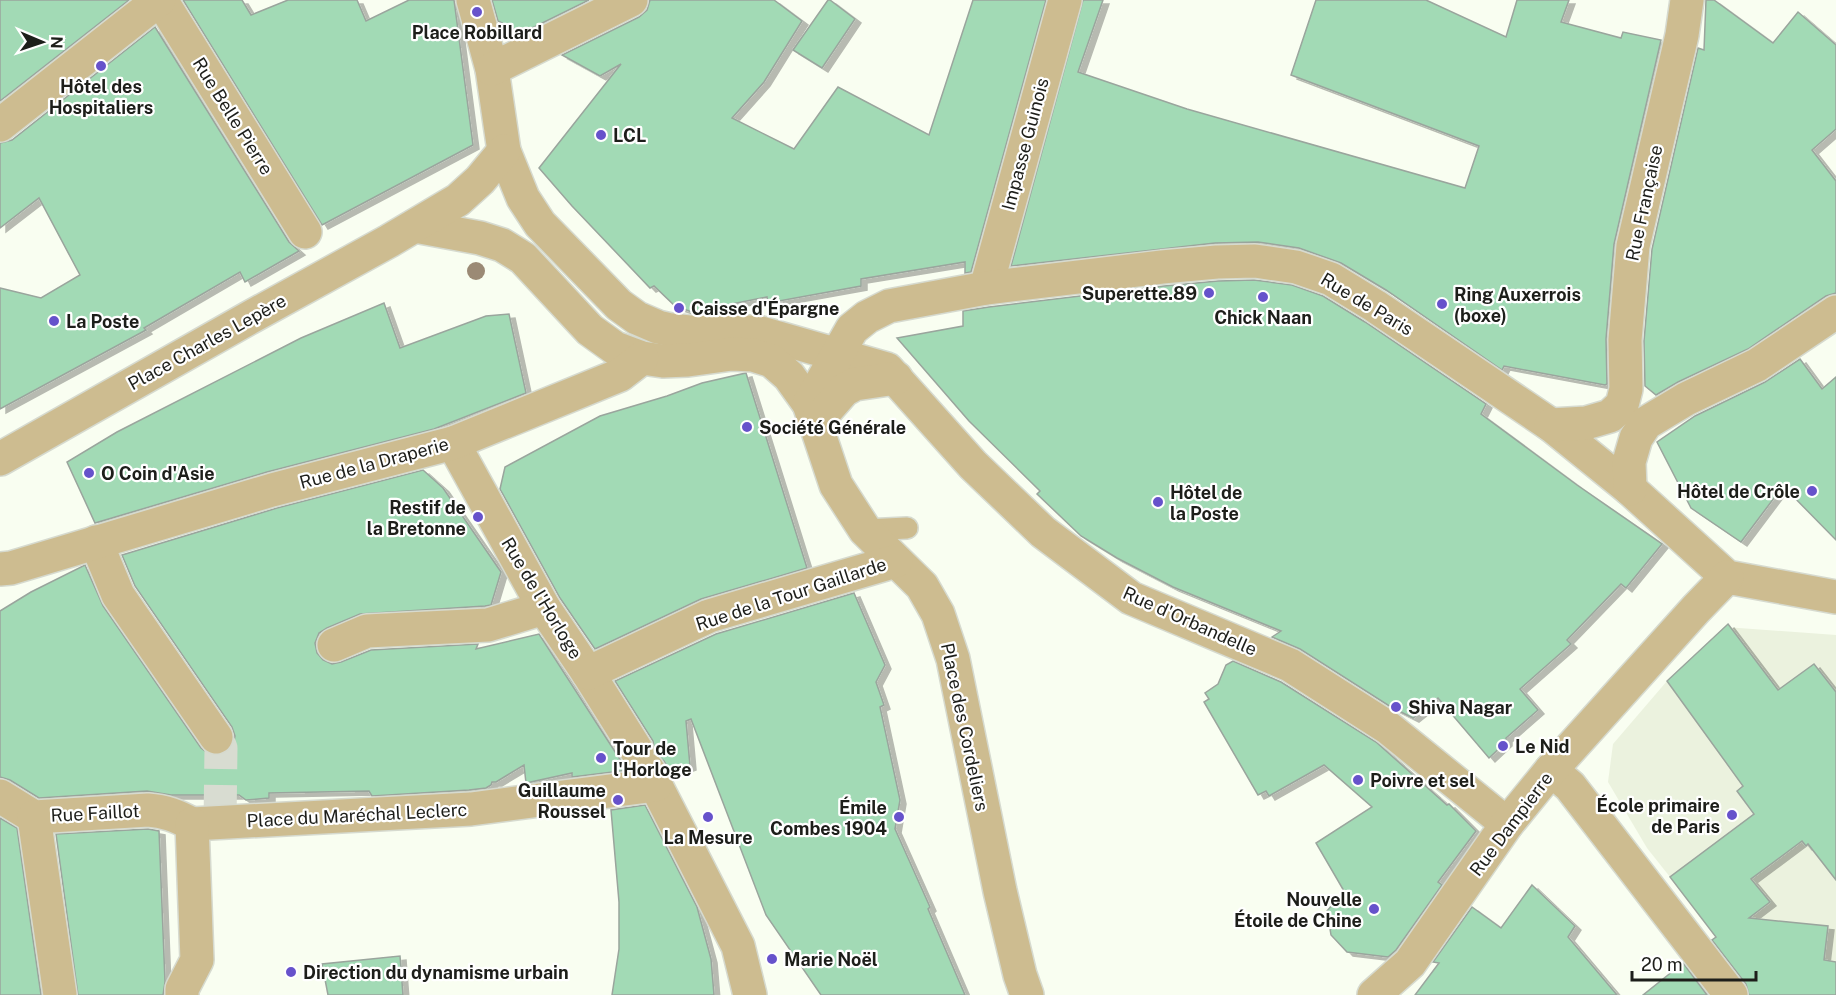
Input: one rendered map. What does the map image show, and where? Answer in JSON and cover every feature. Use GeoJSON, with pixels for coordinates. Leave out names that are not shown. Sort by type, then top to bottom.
{"type":"FeatureCollection","features":[{"type":"Feature","properties":{"kind":"street"},"geometry":{"type":"LineString","coordinates":[[0,125],[160,0]]}},
{"type":"Feature","properties":{"kind":"street","name":"Rue Belle Pierre"},"geometry":{"type":"LineString","coordinates":[[160,0],[305,232]]}},
{"type":"Feature","properties":{"kind":"street"},"geometry":{"type":"LineString","coordinates":[[473,0],[492,69],[504,151],[523,198],[540,224],[619,305],[637,318],[658,327],[689,332],[758,332],[838,354]]}},
{"type":"Feature","properties":{"kind":"street"},"geometry":{"type":"LineString","coordinates":[[492,69],[631,0]]}},
{"type":"Feature","properties":{"kind":"street","name":"Impasse Guinois"},"geometry":{"type":"LineString","coordinates":[[986,288],[1065,0]]}},
{"type":"Feature","properties":{"kind":"street","name":"Rue Française"},"geometry":{"type":"LineString","coordinates":[[1551,425],[1586,423],[1610,416],[1622,405],[1626,388],[1625,340],[1633,246],[1682,35],[1687,0]]}},
{"type":"Feature","properties":{"kind":"street","name":"Place Charles Lepère"},"geometry":{"type":"LineString","coordinates":[[0,459],[239,323],[416,226],[469,192],[504,151]]}},
{"type":"Feature","properties":{"kind":"street"},"geometry":{"type":"LineString","coordinates":[[416,226],[480,238],[502,245],[523,258],[590,330],[615,348],[642,358],[663,360],[688,360],[732,354],[753,355],[772,361],[789,376],[812,413],[855,384],[896,378]]}},
{"type":"Feature","properties":{"kind":"street","name":"Rue de Paris"},"geometry":{"type":"LineString","coordinates":[[812,413],[838,354],[852,329],[867,317],[889,306],[986,288],[1217,262],[1255,261],[1296,267],[1331,279],[1375,306],[1551,425],[1630,489],[1727,578]]}},
{"type":"Feature","properties":{"kind":"street"},"geometry":{"type":"LineString","coordinates":[[1630,489],[1629,462],[1636,438],[1646,423],[1686,399],[1757,366],[1836,312]]}},
{"type":"Feature","properties":{"kind":"street","name":"Rue d'Orbandelle"},"geometry":{"type":"LineString","coordinates":[[838,354],[887,369],[973,465],[1042,532],[1131,598],[1290,665],[1387,727],[1507,824]]}},
{"type":"Feature","properties":{"kind":"street","name":"Rue de la Draperie"},"geometry":{"type":"LineString","coordinates":[[0,569],[11,568],[272,490],[453,443],[620,375],[642,358]]}},
{"type":"Feature","properties":{"kind":"street","name":"Place des Cordeliers"},"geometry":{"type":"LineString","coordinates":[[812,413],[837,484],[865,530],[922,586],[938,614],[953,658],[1000,891],[1027,995]]}},
{"type":"Feature","properties":{"kind":"street","name":"Rue de l'Horloge"},"geometry":{"type":"LineString","coordinates":[[453,443],[544,608],[588,673],[647,769],[738,946],[750,995]]}},
{"type":"Feature","properties":{"kind":"street"},"geometry":{"type":"LineString","coordinates":[[96,542],[118,595],[216,737]]}},
{"type":"Feature","properties":{"kind":"street","name":"Rue de la Tour Gaillarde"},"geometry":{"type":"LineString","coordinates":[[588,673],[709,616],[896,561]]}},
{"type":"Feature","properties":{"kind":"street"},"geometry":{"type":"LineString","coordinates":[[1727,578],[1836,597]]}},
{"type":"Feature","properties":{"kind":"street","name":"Rue Dampierre"},"geometry":{"type":"LineString","coordinates":[[1374,995],[1410,963],[1507,824],[1551,770],[1680,626],[1727,578]]}},
{"type":"Feature","properties":{"kind":"street"},"geometry":{"type":"LineString","coordinates":[[334,645],[367,631],[488,625],[544,608]]}},
{"type":"Feature","properties":{"kind":"street","name":"Place du Maréchal Leclerc"},"geometry":{"type":"LineString","coordinates":[[192,824],[471,809],[647,769]]}},
{"type":"Feature","properties":{"kind":"street"},"geometry":{"type":"LineString","coordinates":[[1551,770],[1570,786],[1731,995]]}},
{"type":"Feature","properties":{"kind":"street","name":"Rue Faillot"},"geometry":{"type":"LineString","coordinates":[[0,796],[34,816],[148,810],[177,815],[192,824]]}},
{"type":"Feature","properties":{"kind":"street"},"geometry":{"type":"LineString","coordinates":[[34,816],[60,995]]}},
{"type":"Feature","properties":{"kind":"street"},"geometry":{"type":"LineString","coordinates":[[182,995],[182,989],[197,960],[192,824]]}},
{"type":"Feature","properties":{"kind":"lane"},"geometry":{"type":"LineString","coordinates":[[865,530],[907,528]]}},
{"type":"Feature","properties":{"kind":"shaded area","name":"École primaire de Paris"},"geometry":{"type":"Polygon","coordinates":[[[1725,627],[1836,635],[1836,995],[1670,877],[1647,848],[1608,782],[1613,744],[1667,681],[1725,627]]]}},
{"type":"Feature","properties":{"kind":"building"},"geometry":{"type":"Polygon","coordinates":[[[0,0],[129,0],[0,101],[0,0]]]}},
{"type":"Feature","properties":{"kind":"building"},"geometry":{"type":"Polygon","coordinates":[[[183,0],[242,0],[251,15],[288,0],[357,0],[366,21],[409,0],[454,0],[473,145],[322,225],[183,0]]]}},
{"type":"Feature","properties":{"kind":"building"},"geometry":{"type":"Polygon","coordinates":[[[492,0],[589,0],[522,33],[498,21],[492,0]]]}},
{"type":"Feature","properties":{"kind":"building"},"geometry":{"type":"Polygon","coordinates":[[[650,0],[774,0],[802,21],[764,82],[732,118],[794,149],[838,87],[929,135],[973,0],[1046,0],[971,272],[965,273],[965,262],[861,279],[861,286],[768,303],[767,297],[692,312],[675,306],[654,286],[650,288],[539,168],[621,64],[600,76],[562,55],[639,17],[647,10],[650,0]]]}},
{"type":"Feature","properties":{"kind":"building"},"geometry":{"type":"Polygon","coordinates":[[[828,0],[855,19],[822,68],[793,50],[828,0]]]}},
{"type":"Feature","properties":{"kind":"building"},"geometry":{"type":"Polygon","coordinates":[[[1083,0],[1103,0],[1078,72],[1187,109],[1465,188],[1479,146],[1291,75],[1316,0],[1426,0],[1506,37],[1517,0],[1569,0],[1561,22],[1621,38],[1623,32],[1661,40],[1614,244],[1606,339],[1607,384],[1504,366],[1502,370],[1386,290],[1341,263],[1299,248],[1258,242],[1215,243],[1011,266],[1083,0]]]}},
{"type":"Feature","properties":{"kind":"building"},"geometry":{"type":"Polygon","coordinates":[[[1706,0],[1714,0],[1773,43],[1798,12],[1836,45],[1836,129],[1812,150],[1836,181],[1836,293],[1826,296],[1748,349],[1656,395],[1645,386],[1644,341],[1652,249],[1698,48],[1704,50],[1706,0]]]}},
{"type":"Feature","properties":{"kind":"building"},"geometry":{"type":"Polygon","coordinates":[[[155,27],[289,242],[299,251],[245,282],[240,272],[144,328],[146,330],[0,409],[0,288],[41,298],[80,275],[39,198],[0,228],[0,143],[12,140],[155,27]]]}},
{"type":"Feature","properties":{"kind":"building"},"geometry":{"type":"Polygon","coordinates":[[[1254,280],[1292,285],[1323,296],[1365,322],[1486,404],[1481,414],[1662,544],[1626,588],[1621,584],[1567,640],[1571,644],[1520,689],[1538,710],[1506,738],[1506,742],[1489,758],[1438,698],[1413,718],[1391,707],[1300,649],[1272,637],[1281,631],[1173,587],[1081,536],[1037,494],[1040,491],[969,421],[897,338],[963,326],[963,311],[1164,286],[1254,280]]]}},
{"type":"Feature","properties":{"kind":"building"},"geometry":{"type":"Polygon","coordinates":[[[384,303],[400,348],[486,316],[509,314],[526,393],[434,429],[267,472],[95,523],[67,462],[117,432],[301,338],[384,303]]]}},
{"type":"Feature","properties":{"kind":"building"},"geometry":{"type":"Polygon","coordinates":[[[1800,359],[1822,389],[1836,377],[1836,540],[1783,486],[1741,542],[1691,508],[1657,442],[1695,416],[1765,382],[1800,359]]]}},
{"type":"Feature","properties":{"kind":"building"},"geometry":{"type":"Polygon","coordinates":[[[746,373],[807,568],[701,599],[595,649],[560,598],[500,489],[505,467],[600,416],[702,383],[746,373]]]}},
{"type":"Feature","properties":{"kind":"building"},"geometry":{"type":"Polygon","coordinates":[[[423,470],[443,488],[501,572],[491,605],[360,614],[319,633],[315,643],[317,653],[323,660],[332,664],[371,650],[478,644],[476,649],[539,634],[629,770],[572,777],[572,773],[526,783],[524,765],[496,782],[492,782],[486,788],[372,796],[369,791],[269,793],[269,798],[246,800],[239,795],[171,795],[147,791],[39,798],[10,780],[0,777],[0,611],[31,592],[85,565],[103,606],[201,748],[209,754],[218,756],[233,746],[235,736],[232,727],[135,586],[122,555],[277,508],[423,470]]]}},
{"type":"Feature","properties":{"kind":"building"},"geometry":{"type":"Polygon","coordinates":[[[854,593],[885,665],[876,682],[884,705],[880,707],[900,800],[895,829],[930,907],[928,909],[965,995],[821,995],[766,915],[691,719],[686,721],[690,766],[671,773],[664,761],[655,753],[653,741],[615,681],[716,634],[854,593]]]}},
{"type":"Feature","properties":{"kind":"building"},"geometry":{"type":"Polygon","coordinates":[[[1728,624],[1778,690],[1814,664],[1836,692],[1836,880],[1808,844],[1806,846],[1802,841],[1751,879],[1770,902],[1749,918],[1828,926],[1824,960],[1836,962],[1836,995],[1749,995],[1746,984],[1712,940],[1716,937],[1670,877],[1754,814],[1737,791],[1743,786],[1667,681],[1728,624]]]}},
{"type":"Feature","properties":{"kind":"building"},"geometry":{"type":"Polygon","coordinates":[[[1233,661],[1281,682],[1376,742],[1447,805],[1449,804],[1476,831],[1438,882],[1442,885],[1396,950],[1388,957],[1347,952],[1331,935],[1327,911],[1344,891],[1316,843],[1372,807],[1324,765],[1269,796],[1266,791],[1258,795],[1204,702],[1209,699],[1205,693],[1218,684],[1226,665],[1233,661]]]}},
{"type":"Feature","properties":{"kind":"building"},"geometry":{"type":"Polygon","coordinates":[[[645,805],[697,907],[711,959],[714,995],[612,995],[619,949],[619,902],[611,810],[645,805]]]}},
{"type":"Feature","properties":{"kind":"building"},"geometry":{"type":"Polygon","coordinates":[[[0,818],[17,828],[41,995],[0,995],[0,818]]]}},
{"type":"Feature","properties":{"kind":"building"},"geometry":{"type":"Polygon","coordinates":[[[148,829],[159,831],[165,982],[163,995],[78,995],[56,834],[148,829]]]}},
{"type":"Feature","properties":{"kind":"building"},"geometry":{"type":"Polygon","coordinates":[[[1532,885],[1575,926],[1568,937],[1617,995],[1415,995],[1439,963],[1433,962],[1472,907],[1501,928],[1532,885]]]}},
{"type":"Feature","properties":{"kind":"building"},"geometry":{"type":"Polygon","coordinates":[[[400,956],[403,995],[328,995],[322,964],[400,956]]]}},
{"type":"Feature","properties":{"kind":"building"},"geometry":{"type":"Polygon","coordinates":[[[1683,963],[1707,995],[1643,995],[1683,963]]]}},
{"type":"Feature","properties":{"kind":"tunnel"},"geometry":{"type":"LineString","coordinates":[[216,737],[221,748],[220,823]]}},
{"type":"Feature","properties":{"kind":"place","name":"Place Robillard"},"geometry":{"type":"Point","coordinates":[477,12]}},
{"type":"Feature","properties":{"kind":"place","name":"Hôtel des Hospitaliers"},"geometry":{"type":"Point","coordinates":[101,66]}},
{"type":"Feature","properties":{"kind":"place","name":"LCL"},"geometry":{"type":"Point","coordinates":[601,135]}},
{"type":"Feature","properties":{"kind":"place","name":"Superette.89"},"geometry":{"type":"Point","coordinates":[1209,293]}},
{"type":"Feature","properties":{"kind":"place","name":"Chick Naan"},"geometry":{"type":"Point","coordinates":[1263,297]}},
{"type":"Feature","properties":{"kind":"place","name":"Ring Auxerrois (boxe)"},"geometry":{"type":"Point","coordinates":[1442,304]}},
{"type":"Feature","properties":{"kind":"place","name":"Caisse d'Épargne"},"geometry":{"type":"Point","coordinates":[679,308]}},
{"type":"Feature","properties":{"kind":"place","name":"La Poste"},"geometry":{"type":"Point","coordinates":[54,321]}},
{"type":"Feature","properties":{"kind":"place","name":"Société Générale"},"geometry":{"type":"Point","coordinates":[747,427]}},
{"type":"Feature","properties":{"kind":"place","name":"O Coin d'Asie"},"geometry":{"type":"Point","coordinates":[89,473]}},
{"type":"Feature","properties":{"kind":"place","name":"Hôtel de Crôle"},"geometry":{"type":"Point","coordinates":[1812,491]}},
{"type":"Feature","properties":{"kind":"place","name":"Hôtel de la Poste"},"geometry":{"type":"Point","coordinates":[1158,502]}},
{"type":"Feature","properties":{"kind":"place","name":"Restif de la Bretonne"},"geometry":{"type":"Point","coordinates":[478,517]}},
{"type":"Feature","properties":{"kind":"place","name":"Shiva Nagar"},"geometry":{"type":"Point","coordinates":[1396,707]}},
{"type":"Feature","properties":{"kind":"place","name":"Le Nid"},"geometry":{"type":"Point","coordinates":[1503,746]}},
{"type":"Feature","properties":{"kind":"place","name":"Tour de l'Horloge"},"geometry":{"type":"Point","coordinates":[601,758]}},
{"type":"Feature","properties":{"kind":"place","name":"Poivre et sel"},"geometry":{"type":"Point","coordinates":[1358,780]}},
{"type":"Feature","properties":{"kind":"place","name":"Guillaume Roussel"},"geometry":{"type":"Point","coordinates":[618,800]}},
{"type":"Feature","properties":{"kind":"place","name":"École primaire de Paris"},"geometry":{"type":"Point","coordinates":[1732,815]}},
{"type":"Feature","properties":{"kind":"place","name":"La Mesure"},"geometry":{"type":"Point","coordinates":[708,817]}},
{"type":"Feature","properties":{"kind":"place","name":"Émile Combes 1904"},"geometry":{"type":"Point","coordinates":[899,817]}},
{"type":"Feature","properties":{"kind":"place","name":"Nouvelle Étoile de Chine"},"geometry":{"type":"Point","coordinates":[1374,909]}},
{"type":"Feature","properties":{"kind":"place","name":"Marie Noël"},"geometry":{"type":"Point","coordinates":[772,959]}},
{"type":"Feature","properties":{"kind":"place","name":"Direction du dynamisme urbain"},"geometry":{"type":"Point","coordinates":[291,972]}}]}
